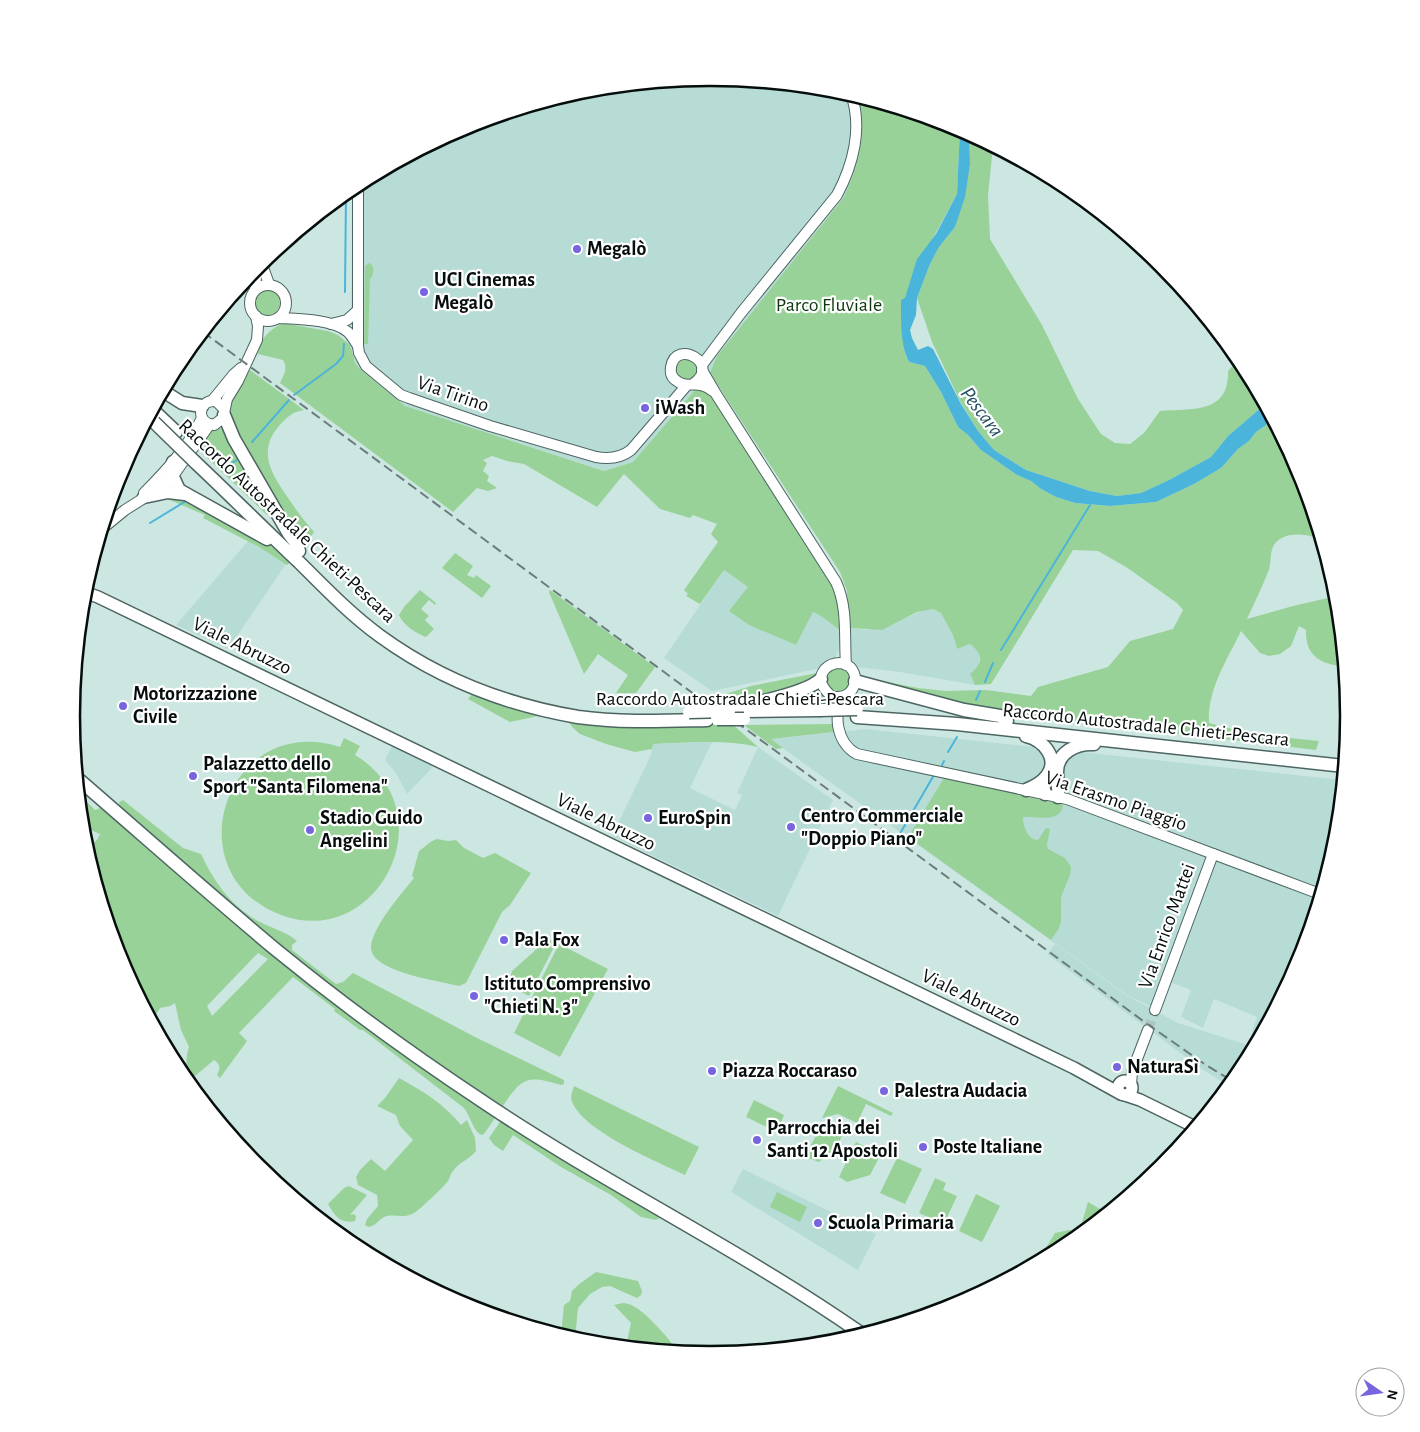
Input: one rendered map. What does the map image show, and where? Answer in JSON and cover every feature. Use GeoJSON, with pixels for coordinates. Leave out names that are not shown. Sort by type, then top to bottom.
{"type":"FeatureCollection","features":[{"type":"Feature","properties":{"kind":"highway"},"geometry":{"type":"LineString","coordinates":[[168,394],[182,403],[206,412]]}},
{"type":"Feature","properties":{"kind":"highway"},"geometry":{"type":"LineString","coordinates":[[224,412],[234,439],[299,551]]}},
{"type":"Feature","properties":{"kind":"highway","name":"Raccordo Autostradale Chieti-Pescara"},"geometry":{"type":"LineString","coordinates":[[155,418],[176,432],[197,458],[284,548],[346,608],[380,636],[478,690],[532,707],[630,721],[707,720],[738,712]]}},
{"type":"Feature","properties":{"kind":"highway","name":"Raccordo Autostradale Chieti-Pescara"},"geometry":{"type":"LineString","coordinates":[[155,419],[403,647]]}},
{"type":"Feature","properties":{"kind":"highway"},"geometry":{"type":"LineString","coordinates":[[173,462],[173,477],[176,485],[185,494],[259,533],[274,545],[284,548]]}},
{"type":"Feature","properties":{"kind":"highway"},"geometry":{"type":"LineString","coordinates":[[144,497],[168,492],[185,494]]}},
{"type":"Feature","properties":{"kind":"highway","name":"Raccordo Autostradale Chieti-Pescara"},"geometry":{"type":"LineString","coordinates":[[426,661],[510,693],[578,713],[738,712],[819,714],[909,711],[1339,757]]}},
{"type":"Feature","properties":{"kind":"highway"},"geometry":{"type":"LineString","coordinates":[[738,712],[752,704],[817,684],[821,679]]}},
{"type":"Feature","properties":{"kind":"highway"},"geometry":{"type":"LineString","coordinates":[[855,681],[964,710],[1000,716],[1007,721]]}},
{"type":"Feature","properties":{"kind":"highway","name":"Raccordo Autostradale Chieti-Pescara"},"geometry":{"type":"LineString","coordinates":[[857,713],[1338,765]]}},
{"type":"Feature","properties":{"kind":"highway"},"geometry":{"type":"LineString","coordinates":[[990,727],[998,733],[1026,736],[1037,739],[1043,744],[1051,761],[1044,785],[1052,795]]}},
{"type":"Feature","properties":{"kind":"highway"},"geometry":{"type":"LineString","coordinates":[[1052,795],[1057,768],[1060,760],[1068,750],[1081,744],[1121,747],[1128,742]]}},
{"type":"Feature","properties":{"kind":"highway"},"geometry":{"type":"LineString","coordinates":[[1026,790],[1045,778]]}},
{"type":"Feature","properties":{"kind":"highway"},"geometry":{"type":"LineString","coordinates":[[84,784],[276,950],[442,1074],[514,1122],[754,1265],[854,1329]]}},
{"type":"Feature","properties":{"kind":"main road","name":"Viale Abruzzo"},"geometry":{"type":"LineString","coordinates":[[92,594],[1104,1083],[1126,1086],[1140,1100],[1190,1124]]}},
{"type":"Feature","properties":{"kind":"street"},"geometry":{"type":"LineString","coordinates":[[691,384],[700,378],[702,368],[741,313],[837,196],[846,178],[854,151],[856,126],[853,103]]}},
{"type":"Feature","properties":{"kind":"street","name":"Via Tirino"},"geometry":{"type":"LineString","coordinates":[[358,193],[358,353],[366,366],[401,395],[490,426],[601,458],[619,456],[631,450],[691,384]]}},
{"type":"Feature","properties":{"kind":"street"},"geometry":{"type":"LineString","coordinates":[[264,272],[269,284]]}},
{"type":"Feature","properties":{"kind":"street"},"geometry":{"type":"LineString","coordinates":[[206,412],[217,424],[224,412],[226,399],[238,381],[254,349],[258,326],[256,316],[252,312],[249,301],[255,289],[256,281]]}},
{"type":"Feature","properties":{"kind":"street"},"geometry":{"type":"LineString","coordinates":[[255,289],[264,284],[280,288],[284,293],[286,305],[285,310],[274,319],[257,340]]}},
{"type":"Feature","properties":{"kind":"street"},"geometry":{"type":"LineString","coordinates":[[286,305],[292,312],[303,319]]}},
{"type":"Feature","properties":{"kind":"street"},"geometry":{"type":"LineString","coordinates":[[331,324],[347,320],[357,311]]}},
{"type":"Feature","properties":{"kind":"street"},"geometry":{"type":"LineString","coordinates":[[256,316],[274,319],[303,319],[331,324],[347,330],[358,346]]}},
{"type":"Feature","properties":{"kind":"street"},"geometry":{"type":"LineString","coordinates":[[716,394],[708,387],[681,384],[673,378],[671,371],[674,361],[680,356],[689,354],[697,358],[716,394],[836,582],[844,609],[846,665]]}},
{"type":"Feature","properties":{"kind":"street"},"geometry":{"type":"LineString","coordinates":[[110,522],[132,504],[173,462],[234,374],[244,366]]}},
{"type":"Feature","properties":{"kind":"street"},"geometry":{"type":"LineString","coordinates":[[132,504],[163,486],[173,477],[206,412],[219,403],[224,412]]}},
{"type":"Feature","properties":{"kind":"street"},"geometry":{"type":"LineString","coordinates":[[845,638],[835,663],[826,668],[821,679],[824,689],[832,696],[846,696]]}},
{"type":"Feature","properties":{"kind":"street"},"geometry":{"type":"LineString","coordinates":[[835,663],[846,665],[854,672],[855,681],[854,688],[841,701],[838,710]]}},
{"type":"Feature","properties":{"kind":"street","name":"Via Erasmo Piaggio"},"geometry":{"type":"LineString","coordinates":[[832,696],[838,710],[839,730],[842,741],[847,748],[857,754],[1052,795],[1089,807],[1315,892]]}},
{"type":"Feature","properties":{"kind":"street","name":"Via Enrico Mattei"},"geometry":{"type":"LineString","coordinates":[[1155,1010],[1213,854]]}},
{"type":"Feature","properties":{"kind":"street"},"geometry":{"type":"LineString","coordinates":[[1126,1086],[1148,1030]]}},
{"type":"Feature","properties":{"kind":"shaded area","name":"Megalò"},"geometry":{"type":"Polygon","coordinates":[[[669,87],[751,87],[792,91],[862,104],[864,126],[860,168],[844,197],[717,356],[712,372],[633,462],[605,471],[405,406],[342,361],[351,313],[353,197],[395,170],[469,134],[507,119],[547,107],[628,91],[669,87]]]}},
{"type":"Feature","properties":{"kind":"shaded area"},"geometry":{"type":"Polygon","coordinates":[[[248,541],[286,564],[228,649],[176,625],[248,541]]]}},
{"type":"Feature","properties":{"kind":"shaded area"},"geometry":{"type":"Polygon","coordinates":[[[724,570],[748,587],[749,625],[796,645],[812,612],[821,616],[841,631],[840,646],[834,661],[825,667],[712,691],[664,658],[724,570]]]}},
{"type":"Feature","properties":{"kind":"shaded area"},"geometry":{"type":"Polygon","coordinates":[[[926,609],[933,609],[941,613],[953,635],[957,649],[970,644],[978,651],[980,659],[978,667],[970,674],[975,685],[900,672],[857,667],[851,660],[851,628],[868,630],[906,618],[926,609]]]}},
{"type":"Feature","properties":{"kind":"shaded area"},"geometry":{"type":"Polygon","coordinates":[[[866,729],[1337,779],[1328,839],[1307,919],[1275,995],[1248,1043],[1257,1017],[1214,999],[1203,1028],[1181,1017],[1191,990],[1162,979],[1152,1007],[1127,995],[770,739],[866,729]]]}},
{"type":"Feature","properties":{"kind":"shaded area"},"geometry":{"type":"Polygon","coordinates":[[[712,742],[690,788],[735,810],[742,795],[737,793],[758,747],[833,800],[778,916],[612,836],[651,755],[653,744],[712,742]]]}},
{"type":"Feature","properties":{"kind":"shaded area"},"geometry":{"type":"Polygon","coordinates":[[[392,746],[433,767],[407,794],[396,773],[385,760],[392,746]]]}},
{"type":"Feature","properties":{"kind":"shaded area"},"geometry":{"type":"Polygon","coordinates":[[[1055,944],[1126,995],[1178,1023],[1247,1045],[1223,1082],[1202,1069],[1047,954],[1055,944]]]}},
{"type":"Feature","properties":{"kind":"shaded area","name":"Scuola Primaria"},"geometry":{"type":"Polygon","coordinates":[[[743,1169],[876,1234],[858,1270],[731,1192],[743,1169]]]}},
{"type":"Feature","properties":{"kind":"green space","name":"Parco Fluviale"},"geometry":{"type":"Polygon","coordinates":[[[860,104],[873,107],[913,119],[960,138],[957,194],[933,238],[903,334],[906,356],[909,362],[925,366],[941,392],[958,427],[981,450],[1041,489],[1056,497],[1075,503],[1110,506],[1156,502],[1194,484],[1221,468],[1267,422],[1292,475],[1314,538],[1289,535],[1278,540],[1272,548],[1269,569],[1247,619],[1329,598],[1338,665],[1321,661],[1311,652],[1306,639],[1306,630],[1299,626],[1291,646],[1280,654],[1269,656],[1260,653],[1241,631],[1224,664],[1215,687],[1209,711],[1209,723],[1250,734],[1319,741],[1316,750],[972,709],[868,678],[918,688],[946,691],[986,690],[1031,696],[1038,687],[1108,667],[1130,641],[1173,629],[1183,610],[1177,603],[1126,567],[1098,551],[1073,550],[991,684],[975,685],[970,674],[979,663],[980,655],[970,644],[957,649],[953,635],[941,613],[933,609],[917,612],[882,630],[850,628],[847,591],[840,572],[710,373],[717,356],[844,197],[858,160],[862,136],[860,104]]]}},
{"type":"Feature","properties":{"kind":"green space"},"geometry":{"type":"Polygon","coordinates":[[[969,142],[992,153],[988,195],[990,239],[1042,325],[1078,399],[1101,434],[1115,443],[1130,444],[1144,433],[1160,411],[1195,409],[1215,402],[1222,395],[1227,385],[1228,371],[1233,365],[1260,409],[1228,436],[1211,457],[1141,493],[1117,496],[1090,491],[1026,470],[994,450],[978,431],[961,403],[932,342],[917,298],[930,264],[939,247],[955,227],[970,164],[969,142]]]}},
{"type":"Feature","properties":{"kind":"green space"},"geometry":{"type":"Polygon","coordinates":[[[369,263],[372,265],[373,272],[370,279],[368,344],[364,344],[365,266],[369,263]]]}},
{"type":"Feature","properties":{"kind":"green space"},"geometry":{"type":"Polygon","coordinates":[[[267,289],[276,293],[280,302],[276,311],[267,315],[258,311],[254,302],[258,293],[267,289]]]}},
{"type":"Feature","properties":{"kind":"green space"},"geometry":{"type":"Polygon","coordinates":[[[283,323],[328,331],[338,335],[350,345],[355,363],[362,371],[405,406],[604,471],[633,462],[697,388],[711,394],[831,580],[840,606],[841,631],[813,612],[796,645],[749,625],[729,611],[748,587],[724,570],[700,604],[686,596],[688,594],[684,590],[718,542],[711,534],[717,524],[693,515],[690,518],[660,509],[624,474],[597,507],[524,464],[492,456],[483,460],[487,463],[483,471],[489,476],[487,481],[497,488],[488,491],[477,488],[453,512],[280,383],[285,369],[283,360],[258,354],[261,343],[266,335],[283,323]]]}},
{"type":"Feature","properties":{"kind":"green space"},"geometry":{"type":"Polygon","coordinates":[[[687,359],[695,362],[698,370],[695,378],[687,381],[679,378],[676,370],[679,362],[687,359]]]}},
{"type":"Feature","properties":{"kind":"green space"},"geometry":{"type":"Polygon","coordinates":[[[250,370],[304,410],[290,415],[279,426],[269,444],[268,452],[271,469],[275,478],[314,532],[304,547],[230,422],[228,408],[250,370]]]}},
{"type":"Feature","properties":{"kind":"green space"},"geometry":{"type":"Polygon","coordinates":[[[224,428],[271,511],[267,515],[197,448],[210,429],[224,428]]]}},
{"type":"Feature","properties":{"kind":"green space"},"geometry":{"type":"Polygon","coordinates":[[[177,496],[269,543],[290,562],[287,565],[257,546],[203,518],[205,515],[163,497],[177,496]]]}},
{"type":"Feature","properties":{"kind":"green space"},"geometry":{"type":"Polygon","coordinates":[[[455,553],[473,566],[467,575],[474,578],[476,575],[491,586],[482,598],[442,568],[455,553]]]}},
{"type":"Feature","properties":{"kind":"green space"},"geometry":{"type":"Polygon","coordinates":[[[420,590],[436,603],[435,605],[429,600],[421,609],[429,616],[425,620],[434,629],[426,637],[411,629],[399,615],[420,590]]]}},
{"type":"Feature","properties":{"kind":"green space"},"geometry":{"type":"Polygon","coordinates":[[[550,590],[655,667],[636,693],[616,693],[628,675],[598,654],[584,674],[549,592],[550,590]]]}},
{"type":"Feature","properties":{"kind":"green space"},"geometry":{"type":"Polygon","coordinates":[[[838,668],[843,669],[849,675],[849,685],[843,691],[838,692],[833,691],[827,685],[826,680],[827,675],[833,669],[838,668]]]}},
{"type":"Feature","properties":{"kind":"green space"},"geometry":{"type":"Polygon","coordinates":[[[817,673],[819,680],[744,703],[718,703],[716,700],[716,697],[751,686],[817,673]]]}},
{"type":"Feature","properties":{"kind":"green space"},"geometry":{"type":"Polygon","coordinates":[[[820,689],[833,705],[783,704],[779,700],[820,689]]]}},
{"type":"Feature","properties":{"kind":"green space"},"geometry":{"type":"Polygon","coordinates":[[[471,695],[538,716],[510,722],[468,699],[471,695]]]}},
{"type":"Feature","properties":{"kind":"green space"},"geometry":{"type":"Polygon","coordinates":[[[568,721],[686,726],[732,724],[758,747],[719,742],[653,744],[652,749],[635,752],[580,734],[568,721]]]}},
{"type":"Feature","properties":{"kind":"green space"},"geometry":{"type":"Polygon","coordinates":[[[834,724],[834,732],[771,739],[783,748],[776,749],[744,725],[834,724]]]}},
{"type":"Feature","properties":{"kind":"green space","name":"Stadio Guido Angelini"},"geometry":{"type":"Polygon","coordinates":[[[344,738],[360,746],[355,755],[383,780],[397,809],[398,840],[389,870],[371,895],[346,913],[316,921],[281,915],[248,895],[228,866],[222,834],[227,802],[242,774],[267,752],[300,742],[340,747],[344,738]]]}},
{"type":"Feature","properties":{"kind":"green space"},"geometry":{"type":"Polygon","coordinates":[[[944,778],[1063,803],[1062,810],[1054,816],[1048,818],[1023,817],[1027,832],[1031,838],[1038,840],[1046,828],[1050,829],[1048,849],[1065,858],[1071,867],[1070,875],[1061,897],[1061,922],[1051,940],[908,837],[944,778]]]}},
{"type":"Feature","properties":{"kind":"green space"},"geometry":{"type":"Polygon","coordinates":[[[85,800],[95,810],[103,807],[155,850],[497,1115],[484,1134],[481,1135],[476,1130],[464,1108],[363,1030],[360,1030],[334,1011],[335,1009],[293,977],[239,1033],[247,1041],[220,1078],[217,1075],[219,1070],[218,1063],[214,1060],[194,1077],[186,1065],[189,1047],[181,1030],[175,1003],[160,1008],[155,1014],[128,957],[113,919],[101,879],[93,843],[100,834],[90,829],[85,800]],[[258,953],[207,1006],[212,1016],[268,959],[258,953]]]}},
{"type":"Feature","properties":{"kind":"green space"},"geometry":{"type":"Polygon","coordinates":[[[123,800],[183,848],[201,854],[218,884],[233,902],[252,917],[297,941],[292,945],[292,950],[336,984],[343,982],[353,973],[477,1038],[564,1080],[564,1084],[538,1080],[524,1082],[513,1092],[500,1110],[340,996],[165,849],[120,807],[119,802],[123,800]]]}},
{"type":"Feature","properties":{"kind":"green space"},"geometry":{"type":"Polygon","coordinates":[[[437,839],[456,840],[464,848],[483,858],[495,853],[531,873],[510,905],[502,912],[466,983],[459,986],[393,969],[374,956],[371,947],[376,930],[382,920],[414,878],[412,876],[419,851],[437,839]]]}},
{"type":"Feature","properties":{"kind":"green space"},"geometry":{"type":"Polygon","coordinates":[[[548,939],[556,943],[529,996],[508,985],[512,971],[548,939]]]}},
{"type":"Feature","properties":{"kind":"green space"},"geometry":{"type":"Polygon","coordinates":[[[559,944],[608,969],[560,1057],[514,1033],[559,944]]]}},
{"type":"Feature","properties":{"kind":"green space"},"geometry":{"type":"Polygon","coordinates":[[[399,1078],[433,1098],[461,1125],[467,1120],[475,1138],[476,1151],[455,1168],[449,1180],[416,1212],[406,1216],[387,1216],[373,1226],[368,1227],[365,1225],[367,1219],[378,1206],[377,1195],[358,1185],[356,1177],[371,1159],[385,1171],[413,1140],[400,1126],[396,1115],[377,1106],[399,1078]]]}},
{"type":"Feature","properties":{"kind":"green space"},"geometry":{"type":"Polygon","coordinates":[[[574,1086],[699,1147],[685,1175],[620,1143],[588,1121],[577,1110],[571,1098],[574,1086]]]}},
{"type":"Feature","properties":{"kind":"green space"},"geometry":{"type":"Polygon","coordinates":[[[838,1086],[893,1113],[891,1116],[866,1104],[857,1123],[838,1114],[822,1118],[838,1086]]]}},
{"type":"Feature","properties":{"kind":"green space"},"geometry":{"type":"Polygon","coordinates":[[[754,1100],[784,1115],[777,1132],[746,1117],[754,1100]]]}},
{"type":"Feature","properties":{"kind":"green space"},"geometry":{"type":"Polygon","coordinates":[[[502,1119],[663,1216],[656,1220],[641,1217],[611,1195],[561,1167],[513,1135],[503,1151],[494,1145],[489,1138],[502,1119]]]}},
{"type":"Feature","properties":{"kind":"green space"},"geometry":{"type":"Polygon","coordinates":[[[822,1125],[843,1134],[833,1154],[818,1162],[812,1159],[803,1159],[822,1125]]]}},
{"type":"Feature","properties":{"kind":"green space"},"geometry":{"type":"Polygon","coordinates":[[[856,1142],[881,1154],[870,1175],[847,1182],[839,1177],[856,1142]]]}},
{"type":"Feature","properties":{"kind":"green space"},"geometry":{"type":"Polygon","coordinates":[[[897,1158],[922,1169],[905,1204],[880,1193],[897,1158]]]}},
{"type":"Feature","properties":{"kind":"green space"},"geometry":{"type":"Polygon","coordinates":[[[935,1178],[946,1183],[943,1190],[957,1196],[944,1224],[919,1213],[935,1178]]]}},
{"type":"Feature","properties":{"kind":"green space"},"geometry":{"type":"Polygon","coordinates":[[[349,1186],[367,1195],[350,1215],[354,1214],[356,1216],[355,1221],[350,1222],[338,1218],[328,1204],[344,1188],[349,1186]]]}},
{"type":"Feature","properties":{"kind":"green space"},"geometry":{"type":"Polygon","coordinates":[[[777,1192],[807,1207],[800,1222],[770,1207],[777,1192]]]}},
{"type":"Feature","properties":{"kind":"green space"},"geometry":{"type":"Polygon","coordinates":[[[976,1194],[1000,1206],[982,1242],[959,1231],[976,1194]]]}},
{"type":"Feature","properties":{"kind":"green space"},"geometry":{"type":"Polygon","coordinates":[[[1088,1202],[1101,1210],[1094,1216],[1081,1225],[1088,1202]]]}},
{"type":"Feature","properties":{"kind":"green space"},"geometry":{"type":"Polygon","coordinates":[[[1073,1231],[1045,1249],[1055,1233],[1073,1231]]]}},
{"type":"Feature","properties":{"kind":"green space"},"geometry":{"type":"Polygon","coordinates":[[[596,1272],[638,1281],[642,1291],[641,1295],[637,1298],[610,1286],[602,1287],[590,1294],[578,1308],[576,1331],[562,1328],[564,1305],[570,1301],[572,1291],[596,1272]]]}},
{"type":"Feature","properties":{"kind":"green space"},"geometry":{"type":"Polygon","coordinates":[[[623,1303],[638,1309],[646,1315],[673,1345],[627,1341],[631,1323],[614,1305],[623,1303]]]}},
{"type":"Feature","properties":{"kind":"water","name":"Pescara"},"geometry":{"type":"Polygon","coordinates":[[[960,138],[969,142],[970,164],[965,197],[955,227],[939,247],[930,264],[917,298],[916,315],[910,330],[918,350],[928,346],[933,349],[961,404],[978,431],[994,450],[1026,470],[1090,491],[1117,496],[1141,493],[1211,457],[1228,436],[1260,409],[1267,422],[1266,425],[1238,449],[1221,468],[1194,484],[1156,502],[1110,506],[1075,503],[1056,497],[1041,489],[981,450],[958,427],[941,392],[925,366],[909,362],[904,348],[901,323],[901,300],[905,298],[917,259],[936,234],[957,194],[960,138]]]}},
{"type":"Feature","properties":{"kind":"waterway"},"geometry":{"type":"LineString","coordinates":[[345,292],[346,202]]}},
{"type":"Feature","properties":{"kind":"waterway"},"geometry":{"type":"LineString","coordinates":[[294,395],[336,364],[343,356],[344,344]]}},
{"type":"Feature","properties":{"kind":"waterway"},"geometry":{"type":"LineString","coordinates":[[252,442],[289,400]]}},
{"type":"Feature","properties":{"kind":"waterway"},"geometry":{"type":"LineString","coordinates":[[230,464],[237,460]]}},
{"type":"Feature","properties":{"kind":"waterway"},"geometry":{"type":"LineString","coordinates":[[150,523],[186,501]]}},
{"type":"Feature","properties":{"kind":"waterway"},"geometry":{"type":"LineString","coordinates":[[1001,650],[1090,505]]}},
{"type":"Feature","properties":{"kind":"waterway"},"geometry":{"type":"LineString","coordinates":[[985,682],[993,663]]}},
{"type":"Feature","properties":{"kind":"waterway"},"geometry":{"type":"LineString","coordinates":[[976,700],[980,691]]}},
{"type":"Feature","properties":{"kind":"waterway"},"geometry":{"type":"LineString","coordinates":[[948,752],[957,737]]}},
{"type":"Feature","properties":{"kind":"waterway"},"geometry":{"type":"LineString","coordinates":[[942,765],[944,761]]}},
{"type":"Feature","properties":{"kind":"waterway"},"geometry":{"type":"LineString","coordinates":[[898,837],[934,775]]}},
{"type":"Feature","properties":{"kind":"tunnel"},"geometry":{"type":"LineString","coordinates":[[1148,1030],[1155,1010]]}},
{"type":"Feature","properties":{"kind":"railway"},"geometry":{"type":"LineString","coordinates":[[208,335],[702,700],[743,727],[1150,1026],[1226,1077]]}},
{"type":"Feature","properties":{"kind":"place","name":"Megalò"},"geometry":{"type":"Point","coordinates":[577,249]}},
{"type":"Feature","properties":{"kind":"place","name":"UCI Cinemas Megalò"},"geometry":{"type":"Point","coordinates":[424,292]}},
{"type":"Feature","properties":{"kind":"place","name":"iWash"},"geometry":{"type":"Point","coordinates":[645,408]}},
{"type":"Feature","properties":{"kind":"place","name":"Motorizzazione Civile"},"geometry":{"type":"Point","coordinates":[123,706]}},
{"type":"Feature","properties":{"kind":"place","name":"Palazzetto dello Sport \"Santa Filomena\""},"geometry":{"type":"Point","coordinates":[193,776]}},
{"type":"Feature","properties":{"kind":"place","name":"EuroSpin"},"geometry":{"type":"Point","coordinates":[648,818]}},
{"type":"Feature","properties":{"kind":"place","name":"Centro Commerciale \"Doppio Piano\""},"geometry":{"type":"Point","coordinates":[791,827]}},
{"type":"Feature","properties":{"kind":"place","name":"Stadio Guido Angelini"},"geometry":{"type":"Point","coordinates":[310,830]}},
{"type":"Feature","properties":{"kind":"place","name":"Pala Fox"},"geometry":{"type":"Point","coordinates":[504,940]}},
{"type":"Feature","properties":{"kind":"place","name":"Istituto Comprensivo \"Chieti N. 3\""},"geometry":{"type":"Point","coordinates":[474,996]}},
{"type":"Feature","properties":{"kind":"place","name":"NaturaSì"},"geometry":{"type":"Point","coordinates":[1117,1067]}},
{"type":"Feature","properties":{"kind":"place","name":"Piazza Roccaraso"},"geometry":{"type":"Point","coordinates":[712,1071]}},
{"type":"Feature","properties":{"kind":"place","name":"Palestra Audacia"},"geometry":{"type":"Point","coordinates":[884,1091]}},
{"type":"Feature","properties":{"kind":"place","name":"Parrocchia dei Santi 12 Apostoli"},"geometry":{"type":"Point","coordinates":[757,1140]}},
{"type":"Feature","properties":{"kind":"place","name":"Poste Italiane"},"geometry":{"type":"Point","coordinates":[923,1147]}},
{"type":"Feature","properties":{"kind":"place","name":"Scuola Primaria"},"geometry":{"type":"Point","coordinates":[818,1223]}}]}
